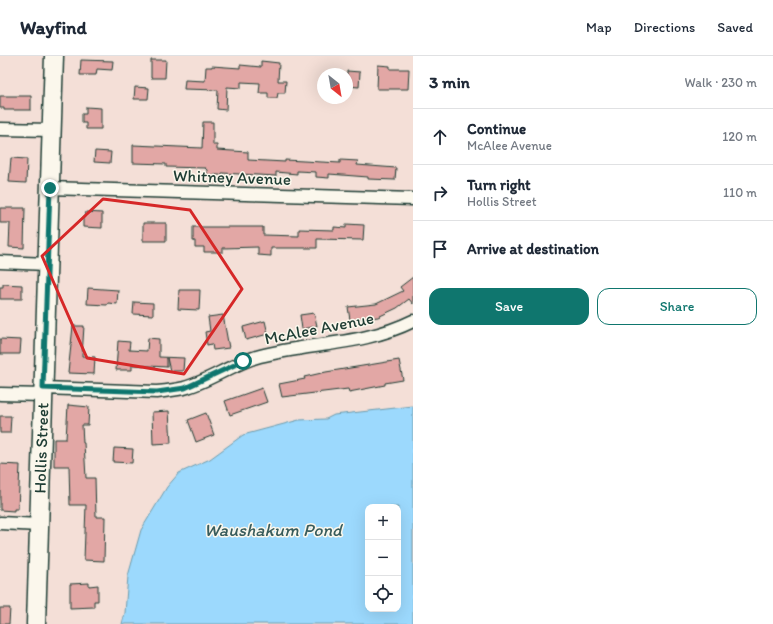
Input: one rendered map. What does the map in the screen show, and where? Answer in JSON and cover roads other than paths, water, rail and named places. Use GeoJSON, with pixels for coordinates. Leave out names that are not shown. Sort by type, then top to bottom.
{"type":"FeatureCollection","features":[{"type":"Feature","properties":{"kind":"main road","name":"Hollis Street"},"geometry":{"type":"LineString","coordinates":[[36,624],[54,56]]}},
{"type":"Feature","properties":{"kind":"street"},"geometry":{"type":"LineString","coordinates":[[0,128],[51,130]]}},
{"type":"Feature","properties":{"kind":"street","name":"Whitney Avenue"},"geometry":{"type":"LineString","coordinates":[[50,188],[413,199]]}},
{"type":"Feature","properties":{"kind":"street"},"geometry":{"type":"LineString","coordinates":[[0,262],[47,264]]}},
{"type":"Feature","properties":{"kind":"street","name":"McAlee Avenue"},"geometry":{"type":"LineString","coordinates":[[0,394],[43,392],[157,392],[185,388],[243,361],[260,356],[366,337],[386,332],[413,321]]}},
{"type":"Feature","properties":{"kind":"street"},"geometry":{"type":"LineString","coordinates":[[0,523],[39,524]]}},
{"type":"Feature","properties":{"kind":"water","name":"Waushakum Pond"},"geometry":{"type":"Polygon","coordinates":[[[413,406],[413,624],[122,624],[125,613],[128,576],[141,530],[167,487],[179,473],[210,459],[243,435],[299,420],[326,419],[334,415],[413,406]]]}}]}
